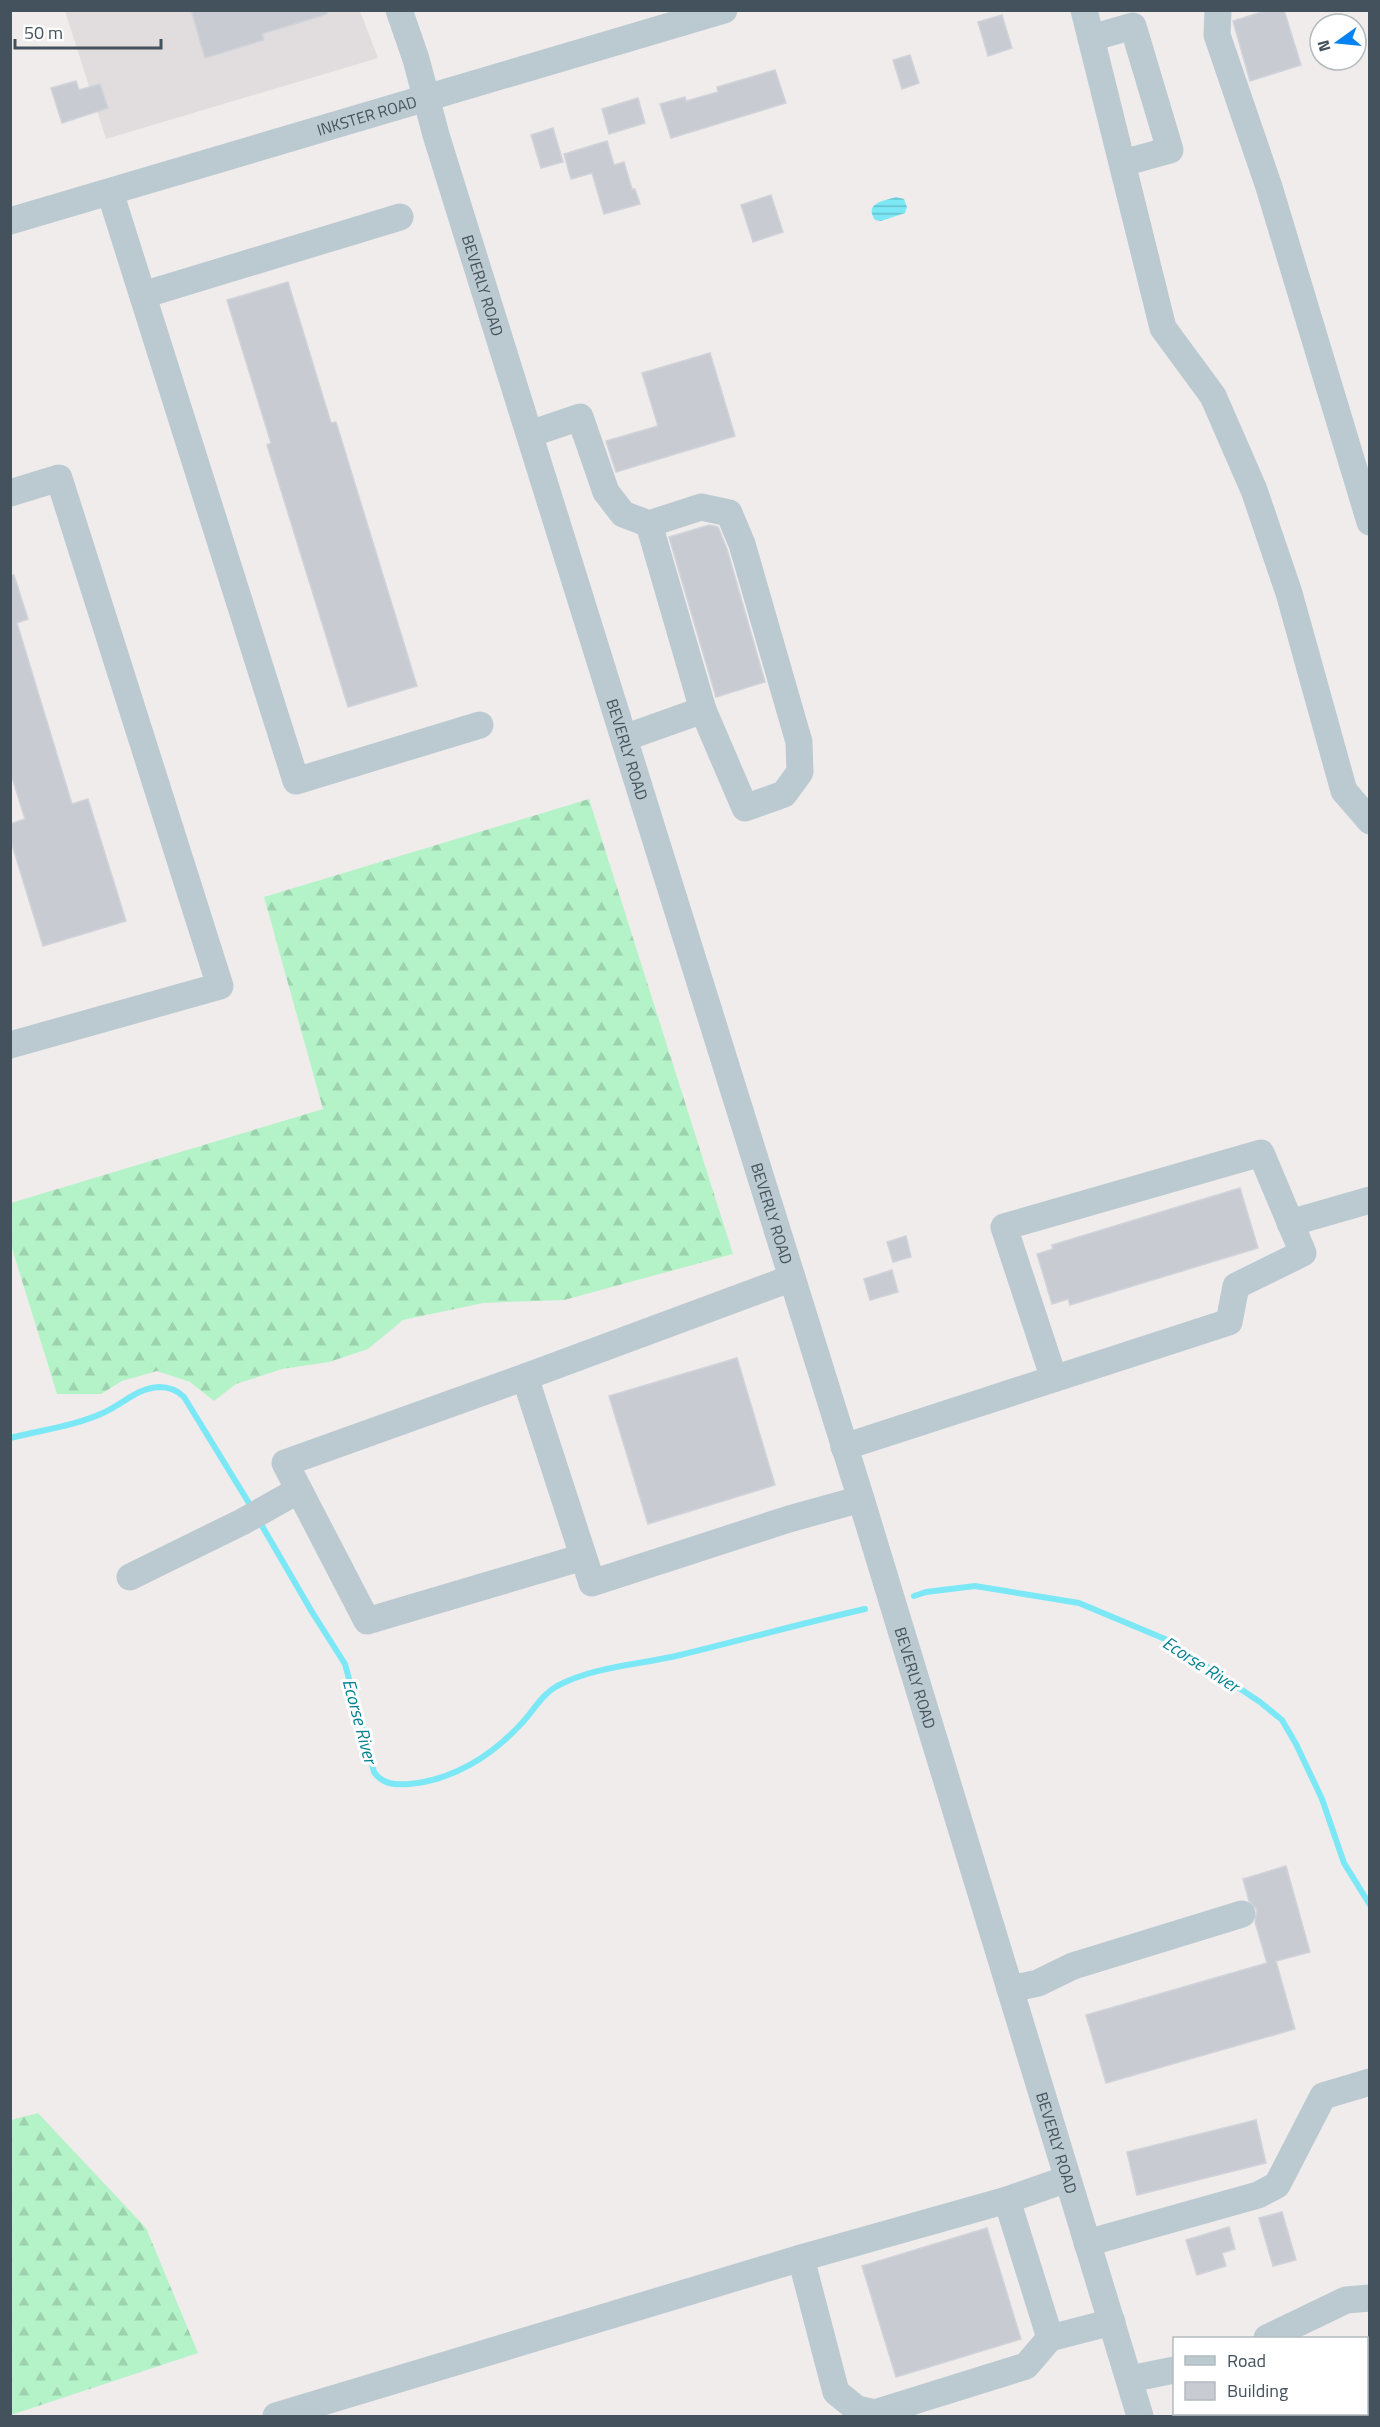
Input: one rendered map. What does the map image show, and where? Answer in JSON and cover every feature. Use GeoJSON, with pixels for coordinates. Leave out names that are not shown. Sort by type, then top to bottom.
{"type":"FeatureCollection","features":[{"type":"Feature","properties":{"kind":"street","name":"BEVERLY ROAD"},"geometry":{"type":"LineString","coordinates":[[399,10],[861,1499],[1140,2416]]}},
{"type":"Feature","properties":{"kind":"street","name":"INKSTER ROAD"},"geometry":{"type":"LineString","coordinates":[[10,221],[724,10]]}},
{"type":"Feature","properties":{"kind":"street"},"geometry":{"type":"LineString","coordinates":[[1084,10],[1163,328],[1213,396],[1254,490],[1289,593],[1344,791],[1370,821]]}},
{"type":"Feature","properties":{"kind":"street"},"geometry":{"type":"LineString","coordinates":[[1218,10],[1217,35],[1269,188],[1370,522]]}},
{"type":"Feature","properties":{"kind":"street"},"geometry":{"type":"LineString","coordinates":[[1091,38],[1133,26],[1170,150],[1123,164]]}},
{"type":"Feature","properties":{"kind":"street"},"geometry":{"type":"LineString","coordinates":[[110,192],[296,781],[480,725]]}},
{"type":"Feature","properties":{"kind":"street"},"geometry":{"type":"LineString","coordinates":[[143,295],[400,217]]}},
{"type":"Feature","properties":{"kind":"street"},"geometry":{"type":"LineString","coordinates":[[530,434],[580,417],[606,492],[623,514],[649,524],[701,507],[729,513],[742,544],[799,742],[800,772],[784,794],[745,808],[703,710],[649,524]]}},
{"type":"Feature","properties":{"kind":"street"},"geometry":{"type":"LineString","coordinates":[[10,493],[59,478],[220,986],[10,1044]]}},
{"type":"Feature","properties":{"kind":"street"},"geometry":{"type":"LineString","coordinates":[[624,738],[703,710]]}},
{"type":"Feature","properties":{"kind":"street"},"geometry":{"type":"LineString","coordinates":[[844,1447],[1054,1379],[1229,1322],[1236,1286],[1303,1253],[1261,1153],[1004,1227],[1054,1379]]}},
{"type":"Feature","properties":{"kind":"street"},"geometry":{"type":"LineString","coordinates":[[1290,1223],[1370,1200]]}},
{"type":"Feature","properties":{"kind":"street"},"geometry":{"type":"LineString","coordinates":[[583,1557],[368,1621],[285,1463],[792,1278]]}},
{"type":"Feature","properties":{"kind":"street"},"geometry":{"type":"LineString","coordinates":[[525,1377],[592,1583],[789,1519],[861,1499]]}},
{"type":"Feature","properties":{"kind":"street"},"geometry":{"type":"LineString","coordinates":[[130,1576],[242,1522],[299,1490]]}},
{"type":"Feature","properties":{"kind":"street"},"geometry":{"type":"LineString","coordinates":[[1010,1989],[1038,1983],[1073,1966],[1242,1914]]}},
{"type":"Feature","properties":{"kind":"street"},"geometry":{"type":"LineString","coordinates":[[1087,2243],[1258,2195],[1276,2185],[1323,2096],[1370,2082]]}},
{"type":"Feature","properties":{"kind":"street"},"geometry":{"type":"LineString","coordinates":[[276,2416],[801,2258],[1007,2200],[1068,2179]]}},
{"type":"Feature","properties":{"kind":"street"},"geometry":{"type":"LineString","coordinates":[[1007,2200],[1050,2338]]}},
{"type":"Feature","properties":{"kind":"street"},"geometry":{"type":"LineString","coordinates":[[801,2258],[836,2392],[857,2409],[875,2414],[1026,2367],[1050,2338],[1112,2322]]}},
{"type":"Feature","properties":{"kind":"street"},"geometry":{"type":"LineString","coordinates":[[1268,2337],[1346,2300],[1370,2298]]}},
{"type":"Feature","properties":{"kind":"street"},"geometry":{"type":"LineString","coordinates":[[1130,2379],[1173,2370]]}},
{"type":"Feature","properties":{"kind":"shaded area"},"geometry":{"type":"Polygon","coordinates":[[[65,11],[360,11],[378,58],[106,139],[65,11]]]}},
{"type":"Feature","properties":{"kind":"green space"},"geometry":{"type":"Polygon","coordinates":[[[589,799],[733,1254],[564,1300],[483,1303],[403,1320],[368,1349],[329,1362],[282,1369],[236,1384],[214,1401],[190,1382],[157,1371],[122,1381],[101,1394],[57,1394],[11,1245],[11,1203],[323,1109],[264,897],[589,799]]]}},
{"type":"Feature","properties":{"kind":"green space"},"geometry":{"type":"Polygon","coordinates":[[[38,2113],[146,2228],[198,2353],[11,2415],[11,2120],[38,2113]]]}},
{"type":"Feature","properties":{"kind":"water"},"geometry":{"type":"Polygon","coordinates":[[[896,197],[904,199],[907,207],[905,213],[881,221],[875,220],[872,214],[873,206],[896,197]]]}},
{"type":"Feature","properties":{"kind":"building"},"geometry":{"type":"Polygon","coordinates":[[[191,10],[327,10],[327,14],[262,34],[264,40],[205,58],[191,10]]]}},
{"type":"Feature","properties":{"kind":"building"},"geometry":{"type":"Polygon","coordinates":[[[1268,10],[1284,10],[1301,65],[1250,81],[1233,21],[1268,10]]]}},
{"type":"Feature","properties":{"kind":"building"},"geometry":{"type":"Polygon","coordinates":[[[1002,15],[1012,48],[988,56],[978,22],[1002,15]]]}},
{"type":"Feature","properties":{"kind":"building"},"geometry":{"type":"Polygon","coordinates":[[[910,55],[919,83],[902,89],[893,60],[910,55]]]}},
{"type":"Feature","properties":{"kind":"building"},"geometry":{"type":"Polygon","coordinates":[[[775,70],[786,103],[671,138],[660,104],[685,97],[686,101],[718,92],[717,87],[775,70]]]}},
{"type":"Feature","properties":{"kind":"building"},"geometry":{"type":"Polygon","coordinates":[[[76,81],[79,90],[100,84],[108,108],[62,123],[51,88],[76,81]]]}},
{"type":"Feature","properties":{"kind":"building"},"geometry":{"type":"Polygon","coordinates":[[[638,98],[645,123],[609,134],[602,109],[638,98]]]}},
{"type":"Feature","properties":{"kind":"building"},"geometry":{"type":"Polygon","coordinates":[[[553,128],[563,162],[541,168],[531,135],[553,128]]]}},
{"type":"Feature","properties":{"kind":"building"},"geometry":{"type":"Polygon","coordinates":[[[607,141],[614,165],[624,162],[632,189],[635,189],[640,204],[604,214],[592,173],[571,179],[564,154],[607,141]]]}},
{"type":"Feature","properties":{"kind":"building"},"geometry":{"type":"Polygon","coordinates":[[[771,195],[783,232],[753,242],[741,205],[771,195]]]}},
{"type":"Feature","properties":{"kind":"building"},"geometry":{"type":"Polygon","coordinates":[[[288,282],[331,423],[336,422],[417,686],[348,707],[267,445],[271,443],[227,300],[288,282]]]}},
{"type":"Feature","properties":{"kind":"building"},"geometry":{"type":"Polygon","coordinates":[[[710,353],[735,436],[616,472],[606,441],[658,426],[642,373],[710,353]]]}},
{"type":"Feature","properties":{"kind":"building"},"geometry":{"type":"Polygon","coordinates":[[[709,525],[718,527],[727,549],[765,682],[716,697],[669,537],[709,525]]]}},
{"type":"Feature","properties":{"kind":"building"},"geometry":{"type":"Polygon","coordinates":[[[10,575],[14,575],[28,619],[17,623],[72,804],[88,799],[126,921],[43,946],[10,838],[10,824],[25,819],[10,771],[10,575]]]}},
{"type":"Feature","properties":{"kind":"building"},"geometry":{"type":"Polygon","coordinates":[[[1240,1188],[1258,1248],[1070,1305],[1068,1299],[1052,1304],[1037,1254],[1053,1249],[1052,1245],[1240,1188]]]}},
{"type":"Feature","properties":{"kind":"building"},"geometry":{"type":"Polygon","coordinates":[[[906,1236],[911,1257],[893,1262],[887,1242],[906,1236]]]}},
{"type":"Feature","properties":{"kind":"building"},"geometry":{"type":"Polygon","coordinates":[[[892,1270],[898,1292],[870,1300],[864,1279],[892,1270]]]}},
{"type":"Feature","properties":{"kind":"building"},"geometry":{"type":"Polygon","coordinates":[[[737,1358],[775,1485],[648,1524],[609,1396],[737,1358]]]}},
{"type":"Feature","properties":{"kind":"building"},"geometry":{"type":"Polygon","coordinates":[[[1286,1866],[1310,1952],[1276,1961],[1295,2029],[1106,2083],[1086,2015],[1267,1963],[1255,1922],[1257,1910],[1249,1901],[1243,1879],[1286,1866]]]}},
{"type":"Feature","properties":{"kind":"building"},"geometry":{"type":"Polygon","coordinates":[[[1256,2120],[1266,2163],[1137,2195],[1127,2152],[1256,2120]]]}},
{"type":"Feature","properties":{"kind":"building"},"geometry":{"type":"Polygon","coordinates":[[[1282,2212],[1296,2260],[1273,2266],[1259,2218],[1282,2212]]]}},
{"type":"Feature","properties":{"kind":"building"},"geometry":{"type":"Polygon","coordinates":[[[1229,2227],[1235,2249],[1222,2253],[1226,2266],[1197,2275],[1186,2240],[1229,2227]]]}},
{"type":"Feature","properties":{"kind":"building"},"geometry":{"type":"Polygon","coordinates":[[[987,2228],[1021,2339],[896,2377],[862,2266],[987,2228]]]}},
{"type":"Feature","properties":{"kind":"waterway","name":"Ecorse River"},"geometry":{"type":"LineString","coordinates":[[10,1438],[94,1417],[144,1390],[169,1388],[184,1397],[252,1508]]}},
{"type":"Feature","properties":{"kind":"waterway","name":"Ecorse River"},"geometry":{"type":"LineString","coordinates":[[258,1519],[345,1664],[374,1772],[381,1780],[395,1784],[426,1782],[470,1765],[509,1736],[551,1690],[572,1679],[865,1609]]}},
{"type":"Feature","properties":{"kind":"waterway","name":"Ecorse River"},"geometry":{"type":"LineString","coordinates":[[914,1596],[926,1592],[975,1586],[1079,1603],[1165,1639],[1260,1702],[1282,1720],[1296,1744],[1322,1799],[1344,1863],[1370,1905]]}}]}
